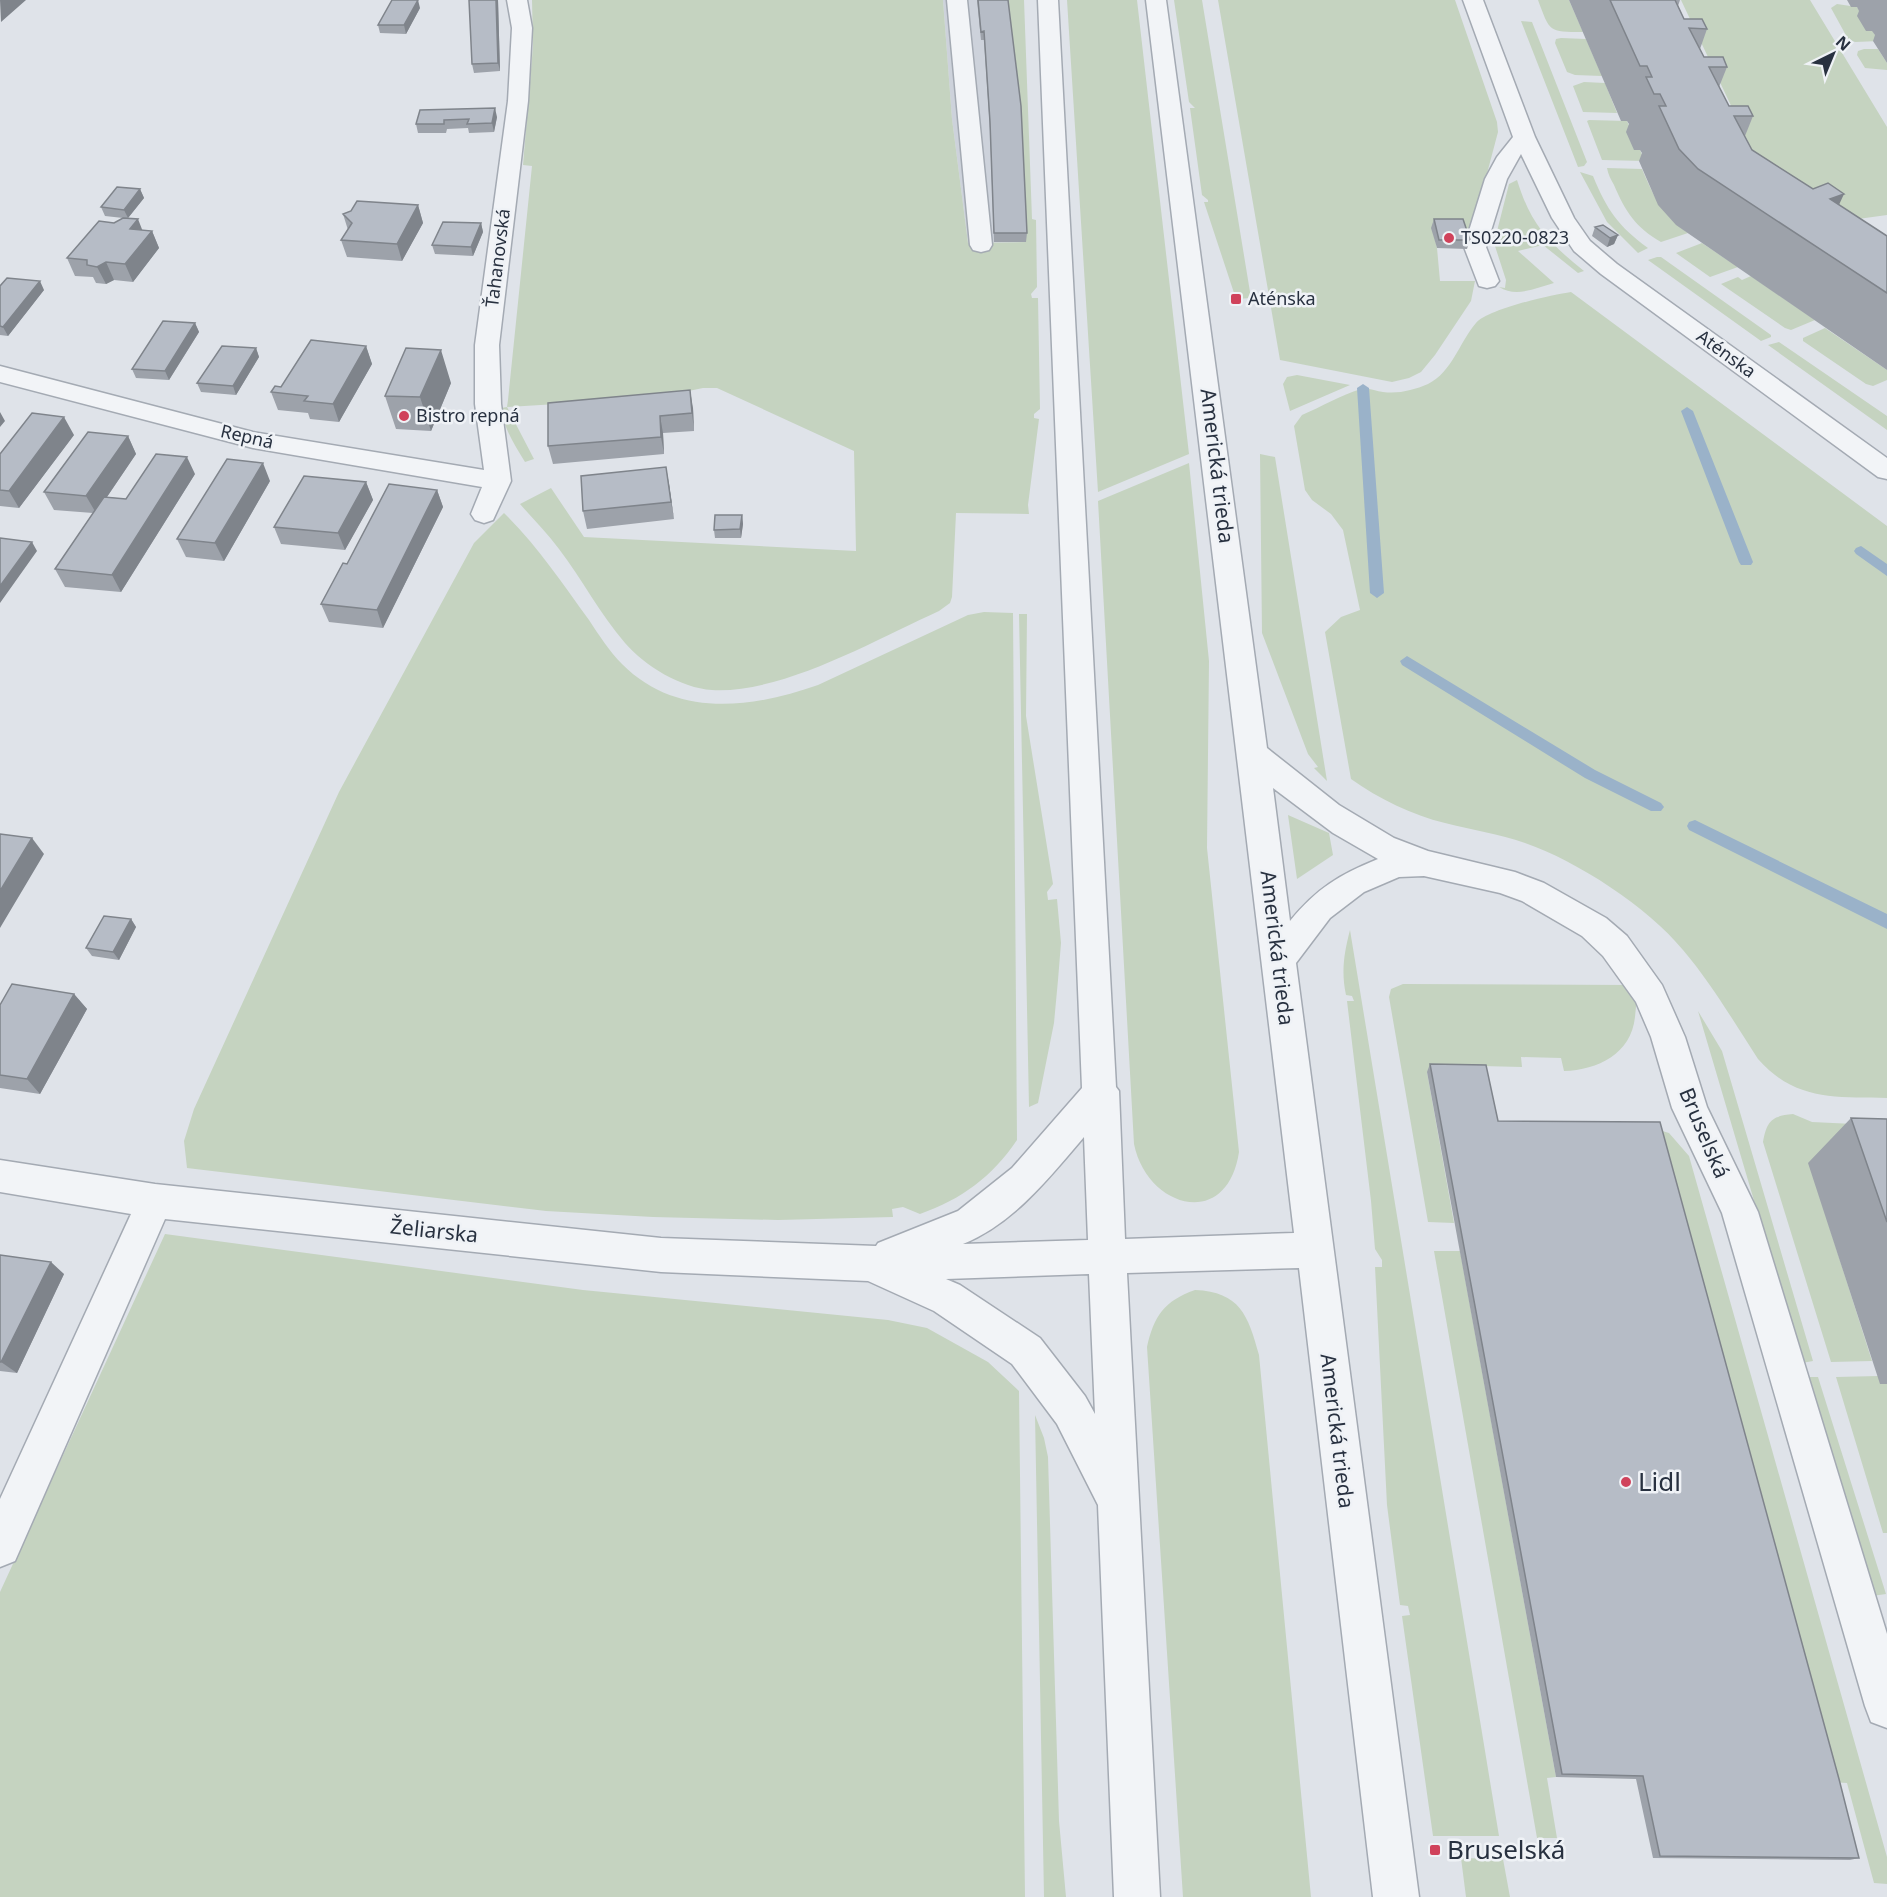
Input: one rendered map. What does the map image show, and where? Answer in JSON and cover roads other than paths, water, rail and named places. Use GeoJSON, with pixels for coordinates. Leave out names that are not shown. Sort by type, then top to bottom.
{"type":"FeatureCollection","features":[{"type":"Feature","properties":{"kind":"street","name":"Ťahanovská"},"geometry":{"type":"LineString","coordinates":[[498,481],[488,404],[487,345],[518,101],[522,28],[517,0]]}},
{"type":"Feature","properties":{"kind":"street"},"geometry":{"type":"LineString","coordinates":[[957,0],[981,245]]}},
{"type":"Feature","properties":{"kind":"street"},"geometry":{"type":"LineString","coordinates":[[1048,0],[1101,1091],[1137,1897]]}},
{"type":"Feature","properties":{"kind":"street","name":"Americká trieda"},"geometry":{"type":"LineString","coordinates":[[1156,0],[1396,1897]]}},
{"type":"Feature","properties":{"kind":"street","name":"Aténska"},"geometry":{"type":"LineString","coordinates":[[1473,0],[1524,137],[1570,231],[1582,246],[1609,269],[1887,471]]}},
{"type":"Feature","properties":{"kind":"street"},"geometry":{"type":"LineString","coordinates":[[1487,281],[1475,247],[1496,179],[1508,157],[1524,137]]}},
{"type":"Feature","properties":{"kind":"street","name":"Repná"},"geometry":{"type":"LineString","coordinates":[[0,374],[253,440],[498,481]]}},
{"type":"Feature","properties":{"kind":"street"},"geometry":{"type":"LineString","coordinates":[[484,514],[498,481]]}},
{"type":"Feature","properties":{"kind":"street"},"geometry":{"type":"LineString","coordinates":[[1253,753],[1281,779],[1318,807],[1377,844],[1424,863]]}},
{"type":"Feature","properties":{"kind":"street","name":"Bruselská"},"geometry":{"type":"LineString","coordinates":[[1279,960],[1319,909],[1353,883],[1396,866],[1424,863],[1504,881],[1533,892],[1594,927],[1615,946],[1650,995],[1668,1037],[1690,1108],[1740,1212],[1887,1706]]}},
{"type":"Feature","properties":{"kind":"street"},"geometry":{"type":"LineString","coordinates":[[870,1264],[971,1223],[1025,1180],[1101,1091]]}},
{"type":"Feature","properties":{"kind":"street","name":"Želiarska"},"geometry":{"type":"LineString","coordinates":[[0,1176],[155,1201],[662,1255],[870,1264],[1314,1250]]}},
{"type":"Feature","properties":{"kind":"street"},"geometry":{"type":"LineString","coordinates":[[0,1546],[155,1201]]}},
{"type":"Feature","properties":{"kind":"street"},"geometry":{"type":"LineString","coordinates":[[870,1264],[946,1298],[1026,1351],[1071,1410],[1120,1505]]}},
{"type":"Feature","properties":{"kind":"waterway"},"geometry":{"type":"LineString","coordinates":[[1363,388],[1377,593]]}},
{"type":"Feature","properties":{"kind":"waterway"},"geometry":{"type":"LineString","coordinates":[[1687,411],[1746,562]]}},
{"type":"Feature","properties":{"kind":"waterway"},"geometry":{"type":"LineString","coordinates":[[1861,551],[1887,571]]}},
{"type":"Feature","properties":{"kind":"waterway"},"geometry":{"type":"LineString","coordinates":[[1407,661],[1590,774],[1656,807]]}},
{"type":"Feature","properties":{"kind":"waterway"},"geometry":{"type":"LineString","coordinates":[[1695,826],[1887,922]]}},
{"type":"Feature","properties":{"kind":"place","name":"TS0220-0823"},"geometry":{"type":"Point","coordinates":[1449,238]}},
{"type":"Feature","properties":{"kind":"place","name":"Aténska"},"geometry":{"type":"Point","coordinates":[1236,299]}},
{"type":"Feature","properties":{"kind":"place","name":"Bistro repná"},"geometry":{"type":"Point","coordinates":[404,416]}},
{"type":"Feature","properties":{"kind":"place","name":"Lidl"},"geometry":{"type":"Point","coordinates":[1626,1482]}},
{"type":"Feature","properties":{"kind":"place","name":"Bruselská"},"geometry":{"type":"Point","coordinates":[1435,1850]}}]}
